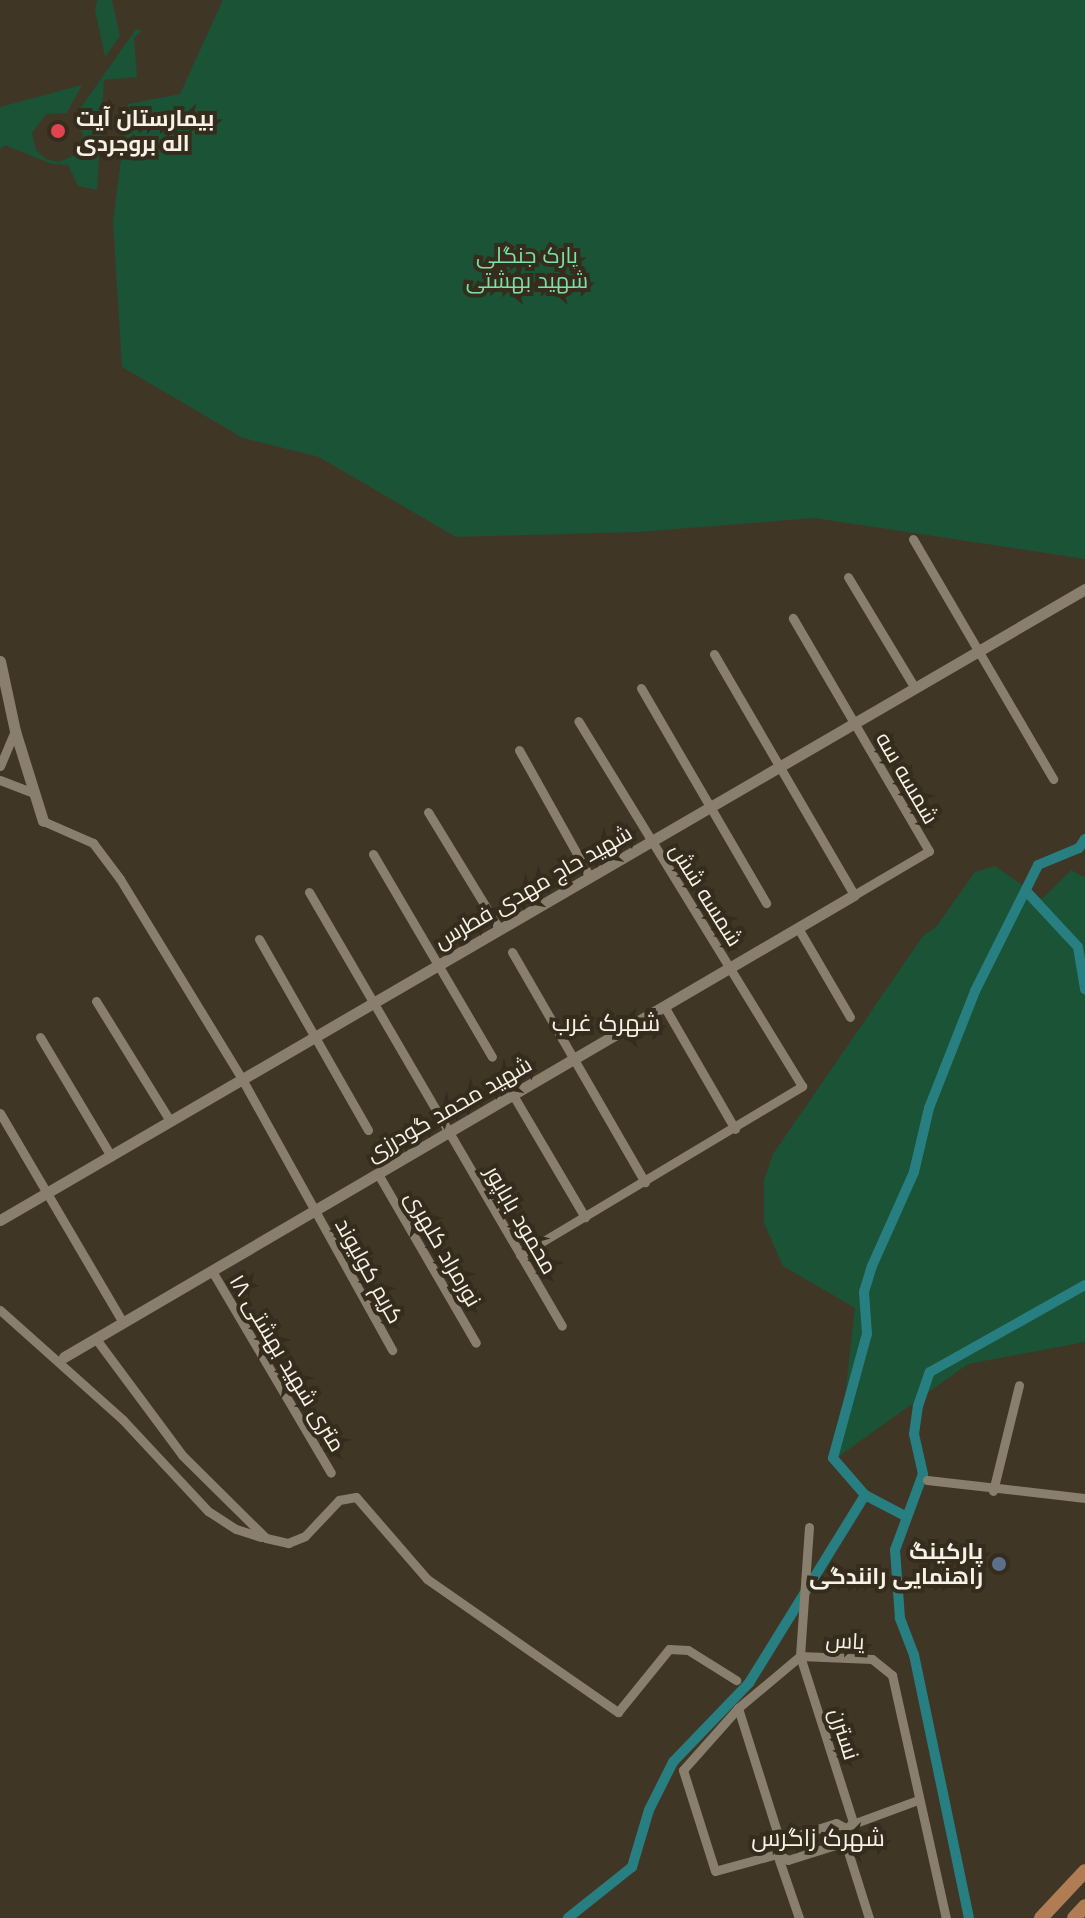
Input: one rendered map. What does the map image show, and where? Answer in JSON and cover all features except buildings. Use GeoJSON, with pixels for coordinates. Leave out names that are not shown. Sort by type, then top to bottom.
{"type":"FeatureCollection","features":[{"type":"Feature","properties":{"kind":"highway"},"geometry":{"type":"LineString","coordinates":[[1041,1918],[1085,1871]]}},
{"type":"Feature","properties":{"kind":"highway"},"geometry":{"type":"LineString","coordinates":[[1074,1918],[1085,1906]]}},
{"type":"Feature","properties":{"kind":"street"},"geometry":{"type":"LineString","coordinates":[[913,539],[982,649],[1053,779]]}},
{"type":"Feature","properties":{"kind":"street"},"geometry":{"type":"LineString","coordinates":[[848,577],[915,688]]}},
{"type":"Feature","properties":{"kind":"street","name":"شهید حاج مهدی فطرس"},"geometry":{"type":"LineString","coordinates":[[0,1220],[1085,589]]}},
{"type":"Feature","properties":{"kind":"street","name":"شمسه سه"},"geometry":{"type":"LineString","coordinates":[[793,618],[929,851],[854,895]]}},
{"type":"Feature","properties":{"kind":"street"},"geometry":{"type":"LineString","coordinates":[[714,654],[854,895]]}},
{"type":"Feature","properties":{"kind":"street"},"geometry":{"type":"LineString","coordinates":[[0,661],[3,692],[43,821]]}},
{"type":"Feature","properties":{"kind":"street"},"geometry":{"type":"LineString","coordinates":[[641,688],[766,903]]}},
{"type":"Feature","properties":{"kind":"street","name":"شمسه شش"},"geometry":{"type":"LineString","coordinates":[[578,721],[802,1086],[735,1129]]}},
{"type":"Feature","properties":{"kind":"street"},"geometry":{"type":"LineString","coordinates":[[0,766],[15,731]]}},
{"type":"Feature","properties":{"kind":"street"},"geometry":{"type":"LineString","coordinates":[[519,750],[590,877]]}},
{"type":"Feature","properties":{"kind":"street"},"geometry":{"type":"LineString","coordinates":[[0,780],[32,792]]}},
{"type":"Feature","properties":{"kind":"street"},"geometry":{"type":"LineString","coordinates":[[428,812],[500,930]]}},
{"type":"Feature","properties":{"kind":"street","name":"کریم کولیوند"},"geometry":{"type":"LineString","coordinates":[[43,821],[93,843],[172,959],[392,1350]]}},
{"type":"Feature","properties":{"kind":"street"},"geometry":{"type":"LineString","coordinates":[[373,854],[492,1057]]}},
{"type":"Feature","properties":{"kind":"street","name":"محمود باباپور"},"geometry":{"type":"LineString","coordinates":[[309,892],[562,1326]]}},
{"type":"Feature","properties":{"kind":"street","name":"شهید محمد گودرزی"},"geometry":{"type":"LineString","coordinates":[[64,1357],[854,895]]}},
{"type":"Feature","properties":{"kind":"street"},"geometry":{"type":"LineString","coordinates":[[798,928],[850,1017]]}},
{"type":"Feature","properties":{"kind":"street"},"geometry":{"type":"LineString","coordinates":[[259,939],[368,1130]]}},
{"type":"Feature","properties":{"kind":"street"},"geometry":{"type":"LineString","coordinates":[[512,952],[645,1182]]}},
{"type":"Feature","properties":{"kind":"street"},"geometry":{"type":"LineString","coordinates":[[96,1001],[170,1121]]}},
{"type":"Feature","properties":{"kind":"street"},"geometry":{"type":"LineString","coordinates":[[520,1255],[735,1129],[664,1006]]}},
{"type":"Feature","properties":{"kind":"street"},"geometry":{"type":"LineString","coordinates":[[40,1037],[111,1156]]}},
{"type":"Feature","properties":{"kind":"street"},"geometry":{"type":"LineString","coordinates":[[513,1095],[585,1217]]}},
{"type":"Feature","properties":{"kind":"street"},"geometry":{"type":"LineString","coordinates":[[0,1113],[123,1323]]}},
{"type":"Feature","properties":{"kind":"street","name":"نورمراد کلهری"},"geometry":{"type":"LineString","coordinates":[[378,1174],[476,1343]]}},
{"type":"Feature","properties":{"kind":"street","name":"۱۸ متری شهید بهشتی"},"geometry":{"type":"LineString","coordinates":[[212,1271],[331,1473]]}},
{"type":"Feature","properties":{"kind":"street"},"geometry":{"type":"LineString","coordinates":[[0,1310],[123,1420],[208,1511],[236,1529],[288,1543],[305,1536],[339,1500],[356,1497],[427,1579],[618,1712],[669,1649],[688,1650],[736,1680]]}},
{"type":"Feature","properties":{"kind":"street"},"geometry":{"type":"LineString","coordinates":[[96,1339],[182,1455],[266,1538]]}},
{"type":"Feature","properties":{"kind":"street"},"geometry":{"type":"LineString","coordinates":[[993,1491],[1019,1385]]}},
{"type":"Feature","properties":{"kind":"street"},"geometry":{"type":"LineString","coordinates":[[927,1480],[993,1491],[1085,1498]]}},
{"type":"Feature","properties":{"kind":"street"},"geometry":{"type":"LineString","coordinates":[[800,1656],[809,1527]]}},
{"type":"Feature","properties":{"kind":"street","name":"یاس"},"geometry":{"type":"LineString","coordinates":[[777,1854],[715,1871],[683,1770],[738,1708],[800,1656],[872,1659],[892,1675],[946,1918]]}},
{"type":"Feature","properties":{"kind":"street","name":"نسترن"},"geometry":{"type":"LineString","coordinates":[[800,1656],[850,1825]]}},
{"type":"Feature","properties":{"kind":"street"},"geometry":{"type":"LineString","coordinates":[[738,1708],[780,1841],[777,1854],[799,1918]]}},
{"type":"Feature","properties":{"kind":"street"},"geometry":{"type":"LineString","coordinates":[[780,1841],[836,1823],[850,1825],[918,1800]]}},
{"type":"Feature","properties":{"kind":"street"},"geometry":{"type":"LineString","coordinates":[[850,1825],[845,1842],[869,1918]]}},
{"type":"Feature","properties":{"kind":"street"},"geometry":{"type":"LineString","coordinates":[[777,1854],[788,1860],[845,1842]]}},
{"type":"Feature","properties":{"kind":"green space"},"geometry":{"type":"Polygon","coordinates":[[[97,0],[112,0],[120,36],[105,57],[95,10],[97,0]]]}},
{"type":"Feature","properties":{"kind":"green space","name":"پارک جنگلی شهید بهشتی"},"geometry":{"type":"Polygon","coordinates":[[[223,0],[1085,0],[1085,559],[814,518],[638,532],[456,537],[319,457],[243,438],[122,367],[113,222],[128,104],[180,94],[223,0]]]}},
{"type":"Feature","properties":{"kind":"green space"},"geometry":{"type":"Polygon","coordinates":[[[136,29],[142,31],[134,38],[137,77],[104,80],[97,190],[78,186],[68,165],[52,164],[5,145],[0,149],[0,107],[82,85],[67,113],[46,114],[32,133],[36,150],[46,159],[59,162],[75,155],[83,135],[74,117],[136,29]]]}},
{"type":"Feature","properties":{"kind":"green space"},"geometry":{"type":"Polygon","coordinates":[[[995,866],[1042,899],[1071,870],[1085,878],[1085,1342],[968,1364],[838,1457],[855,1308],[783,1266],[764,1223],[764,1180],[773,1154],[923,936],[936,927],[975,872],[995,866]]]}},
{"type":"Feature","properties":{"kind":"waterway"},"geometry":{"type":"LineString","coordinates":[[568,1918],[632,1867],[649,1810],[673,1762],[749,1683],[865,1495],[833,1458],[867,1334],[864,1292],[872,1266],[914,1172],[929,1108],[975,991],[1038,865],[1079,848],[1085,839]]}},
{"type":"Feature","properties":{"kind":"waterway"},"geometry":{"type":"LineString","coordinates":[[1026,891],[1078,947],[1085,989]]}},
{"type":"Feature","properties":{"kind":"waterway"},"geometry":{"type":"LineString","coordinates":[[969,1918],[914,1655],[900,1618],[895,1550],[923,1474],[914,1434],[918,1406],[930,1372],[1085,1285]]}},
{"type":"Feature","properties":{"kind":"waterway"},"geometry":{"type":"LineString","coordinates":[[865,1495],[905,1516]]}},
{"type":"Feature","properties":{"kind":"place","name":"بیمارستان آیت اله بروجردی"},"geometry":{"type":"Point","coordinates":[58,131]}},
{"type":"Feature","properties":{"kind":"place","name":"پارکینگ راهنمایی رانندگی"},"geometry":{"type":"Point","coordinates":[999,1564]}},
{"type":"Feature","properties":{"kind":"district","name":"شهرک غرب"},"geometry":{"type":"Point","coordinates":[606,1023]}},
{"type":"Feature","properties":{"kind":"district","name":"شهرک زاگرس"},"geometry":{"type":"Point","coordinates":[818,1838]}}]}
